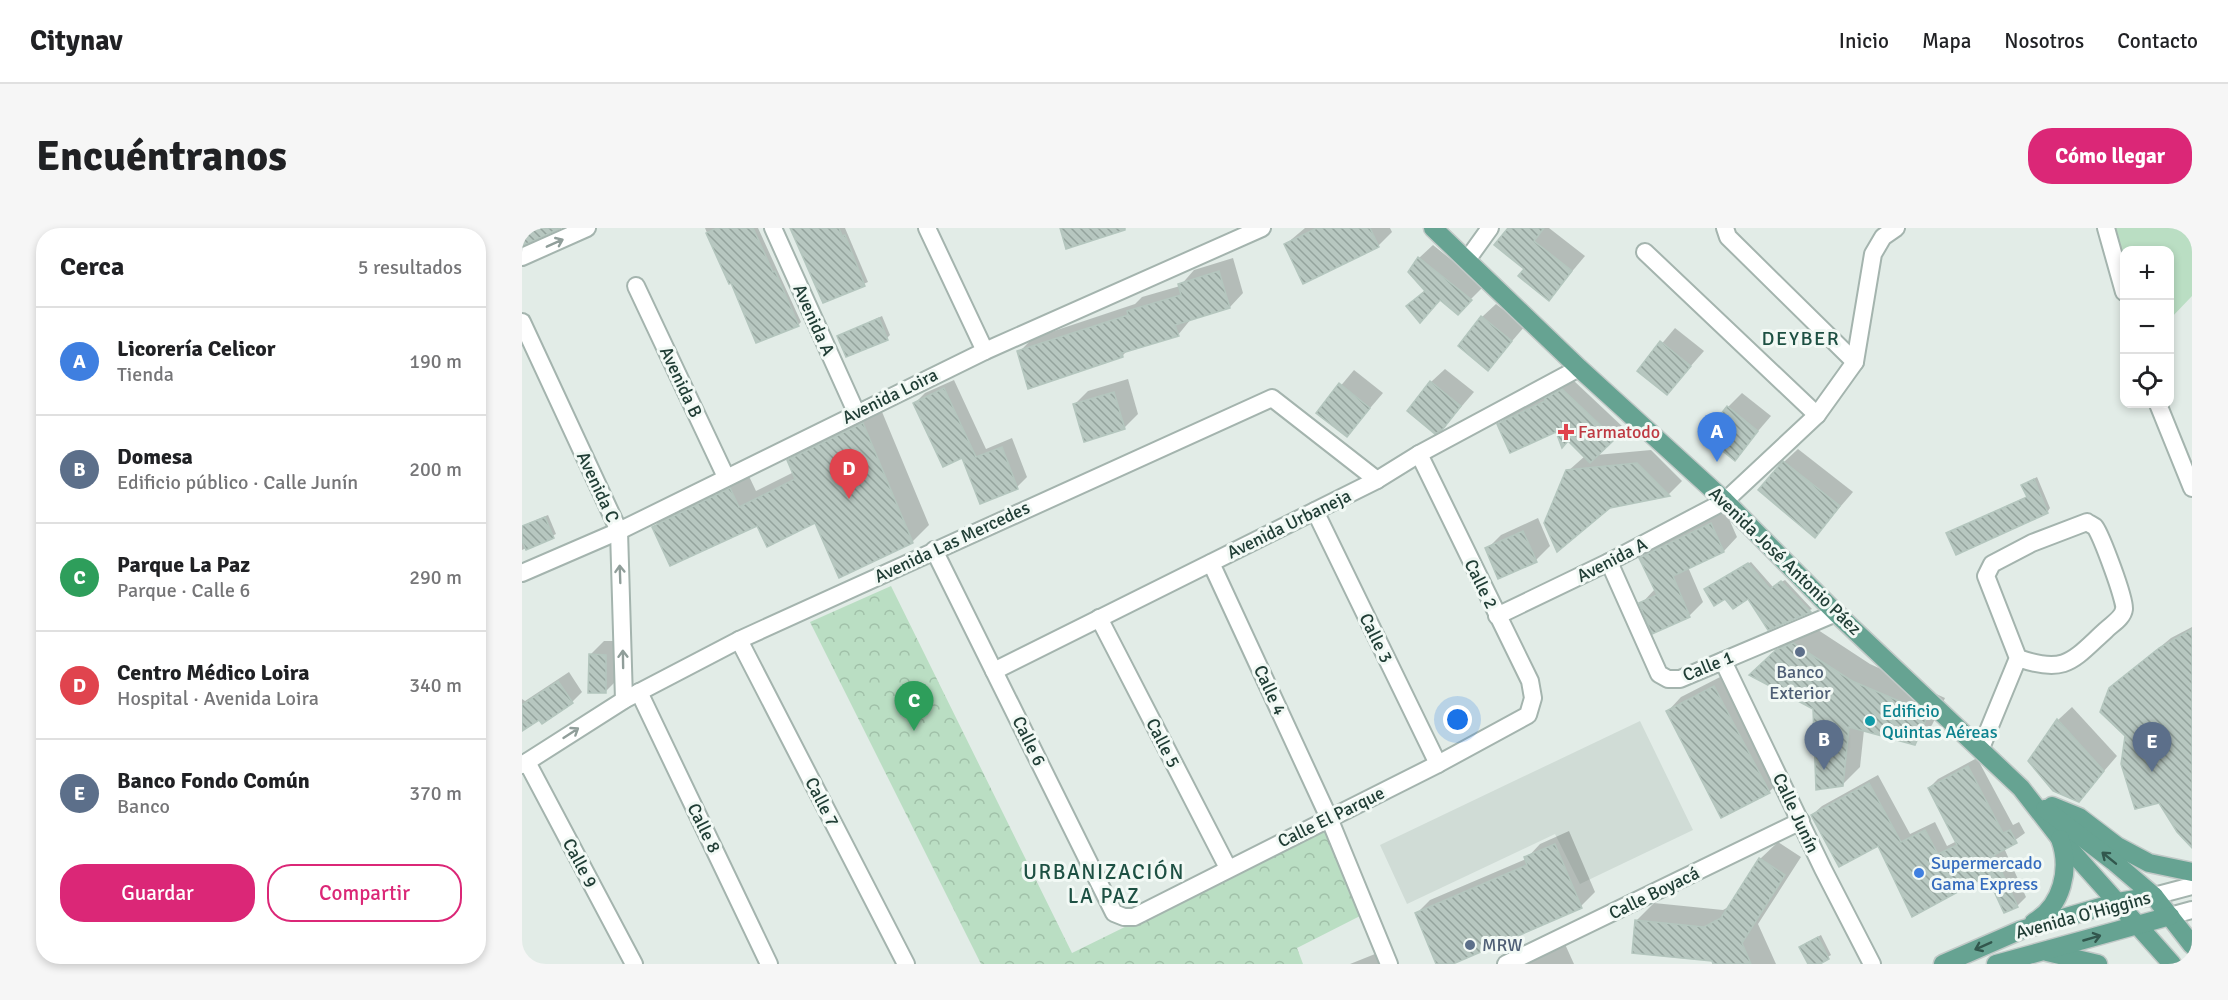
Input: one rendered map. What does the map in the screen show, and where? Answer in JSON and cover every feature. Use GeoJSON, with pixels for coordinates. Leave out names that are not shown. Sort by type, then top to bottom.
{"type":"FeatureCollection","features":[{"type":"Feature","properties":{"kind":"main road","name":"Avenida José Antonio Páez"},"geometry":{"type":"LineString","coordinates":[[1433,228],[1579,368],[1725,501],[1836,613],[1981,748],[2030,797],[2154,896],[2192,945]]}},
{"type":"Feature","properties":{"kind":"main road","name":"Avenida José Antonio Páez"},"geometry":{"type":"LineString","coordinates":[[2030,797],[2059,837],[2139,924],[2172,964]]}},
{"type":"Feature","properties":{"kind":"main road"},"geometry":{"type":"LineString","coordinates":[[2030,797],[2079,817],[2118,846],[2149,863],[2192,872]]}},
{"type":"Feature","properties":{"kind":"main road"},"geometry":{"type":"LineString","coordinates":[[2021,930],[2049,911],[2061,891],[2064,858],[2059,837]]}},
{"type":"Feature","properties":{"kind":"main road","name":"Avenida O'Higgins"},"geometry":{"type":"LineString","coordinates":[[1943,964],[2021,930],[2118,902],[2154,896]]}},
{"type":"Feature","properties":{"kind":"main road","name":"Avenida O'Higgins"},"geometry":{"type":"LineString","coordinates":[[1996,964],[2170,916]]}},
{"type":"Feature","properties":{"kind":"main road"},"geometry":{"type":"LineString","coordinates":[[2045,951],[2098,964]]}},
{"type":"Feature","properties":{"kind":"street"},"geometry":{"type":"LineString","coordinates":[[522,257],[588,228]]}},
{"type":"Feature","properties":{"kind":"street","name":"Avenida A"},"geometry":{"type":"LineString","coordinates":[[773,228],[856,412]]}},
{"type":"Feature","properties":{"kind":"street"},"geometry":{"type":"LineString","coordinates":[[927,228],[985,351]]}},
{"type":"Feature","properties":{"kind":"street","name":"Avenida Loira"},"geometry":{"type":"LineString","coordinates":[[522,573],[619,531],[856,412],[985,351],[1262,228]]}},
{"type":"Feature","properties":{"kind":"street"},"geometry":{"type":"LineString","coordinates":[[1467,260],[1490,228]]}},
{"type":"Feature","properties":{"kind":"street"},"geometry":{"type":"LineString","coordinates":[[1725,228],[1728,237],[1855,362]]}},
{"type":"Feature","properties":{"kind":"street"},"geometry":{"type":"LineString","coordinates":[[1855,362],[1873,254],[1883,237],[1896,228]]}},
{"type":"Feature","properties":{"kind":"street"},"geometry":{"type":"LineString","coordinates":[[2106,228],[2120,278]]}},
{"type":"Feature","properties":{"kind":"street"},"geometry":{"type":"LineString","coordinates":[[1645,252],[1817,415]]}},
{"type":"Feature","properties":{"kind":"street","name":"Avenida B"},"geometry":{"type":"LineString","coordinates":[[636,286],[726,477]]}},
{"type":"Feature","properties":{"kind":"street","name":"Avenida C"},"geometry":{"type":"LineString","coordinates":[[522,322],[619,531],[624,700]]}},
{"type":"Feature","properties":{"kind":"street","name":"Avenida A"},"geometry":{"type":"LineString","coordinates":[[1497,616],[1609,562],[1725,501],[1817,415],[1855,362]]}},
{"type":"Feature","properties":{"kind":"street","name":"Avenida Urbaneja"},"geometry":{"type":"LineString","coordinates":[[994,671],[1377,480],[1419,454],[1579,368]]}},
{"type":"Feature","properties":{"kind":"street","name":"Avenida Las Mercedes"},"geometry":{"type":"LineString","coordinates":[[525,763],[624,700],[738,640],[1272,398],[1377,480]]}},
{"type":"Feature","properties":{"kind":"street"},"geometry":{"type":"LineString","coordinates":[[2160,408],[2192,488]]}},
{"type":"Feature","properties":{"kind":"street","name":"Calle 2"},"geometry":{"type":"LineString","coordinates":[[1419,454],[1530,681],[1533,698],[1528,715]]}},
{"type":"Feature","properties":{"kind":"street","name":"Calle 3"},"geometry":{"type":"LineString","coordinates":[[1315,512],[1438,764]]}},
{"type":"Feature","properties":{"kind":"street"},"geometry":{"type":"LineString","coordinates":[[1981,748],[2018,658],[1986,576],[1987,569],[1992,564],[2032,543],[2087,522],[2095,526],[2124,602],[2122,615],[2072,661],[2060,665],[2037,665],[2018,658]]}},
{"type":"Feature","properties":{"kind":"street","name":"Calle 6"},"geometry":{"type":"LineString","coordinates":[[934,550],[1114,913],[1124,917],[1134,917]]}},
{"type":"Feature","properties":{"kind":"street","name":"Calle 1"},"geometry":{"type":"LineString","coordinates":[[1609,562],[1659,674],[1668,679],[1680,679],[1836,613]]}},
{"type":"Feature","properties":{"kind":"street","name":"Calle 4"},"geometry":{"type":"LineString","coordinates":[[1211,563],[1329,818],[1389,964]]}},
{"type":"Feature","properties":{"kind":"street","name":"Calle 5"},"geometry":{"type":"LineString","coordinates":[[1100,618],[1228,868]]}},
{"type":"Feature","properties":{"kind":"street","name":"Calle 7"},"geometry":{"type":"LineString","coordinates":[[738,640],[906,964]]}},
{"type":"Feature","properties":{"kind":"street","name":"Calle Junín"},"geometry":{"type":"LineString","coordinates":[[1723,661],[1822,869],[1872,964]]}},
{"type":"Feature","properties":{"kind":"street","name":"Calle 8"},"geometry":{"type":"LineString","coordinates":[[639,692],[769,964]]}},
{"type":"Feature","properties":{"kind":"street","name":"Calle El Parque"},"geometry":{"type":"LineString","coordinates":[[1134,917],[1438,764],[1528,715]]}},
{"type":"Feature","properties":{"kind":"street","name":"Calle 9"},"geometry":{"type":"LineString","coordinates":[[525,763],[634,964]]}},
{"type":"Feature","properties":{"kind":"street","name":"Calle Boyacá"},"geometry":{"type":"LineString","coordinates":[[1506,964],[1801,821]]}},
{"type":"Feature","properties":{"kind":"street","name":"Avenida O'Higgins"},"geometry":{"type":"LineString","coordinates":[[2154,896],[2192,886]]}},
{"type":"Feature","properties":{"kind":"street","name":"Avenida O'Higgins"},"geometry":{"type":"LineString","coordinates":[[2170,916],[2192,910]]}},
{"type":"Feature","properties":{"kind":"street"},"geometry":{"type":"LineString","coordinates":[[1860,941],[1862,964]]}},
{"type":"Feature","properties":{"kind":"shaded area"},"geometry":{"type":"Polygon","coordinates":[[[1640,721],[1693,830],[1580,884],[1555,834],[1407,904],[1380,845],[1640,721]]]}},
{"type":"Feature","properties":{"kind":"green space"},"geometry":{"type":"Polygon","coordinates":[[[2106,228],[2192,228],[2192,296],[2174,315],[2174,246],[2120,246],[2120,278],[2106,228]]]}},
{"type":"Feature","properties":{"kind":"green space"},"geometry":{"type":"Polygon","coordinates":[[[891,586],[1072,953],[1326,828],[1360,916],[1297,948],[1303,964],[981,964],[810,622],[891,586]]]}},
{"type":"Feature","properties":{"kind":"building"},"geometry":{"type":"Polygon","coordinates":[[[522,228],[561,228],[522,246],[522,228]]]}},
{"type":"Feature","properties":{"kind":"building"},"geometry":{"type":"Polygon","coordinates":[[[717,228],[753,228],[799,326],[756,343],[731,283],[729,284],[706,233],[717,228]]]}},
{"type":"Feature","properties":{"kind":"building"},"geometry":{"type":"Polygon","coordinates":[[[790,228],[839,228],[842,236],[845,235],[865,286],[823,303],[790,228]]]}},
{"type":"Feature","properties":{"kind":"building"},"geometry":{"type":"Polygon","coordinates":[[[1060,228],[1125,228],[1125,230],[1066,249],[1060,228]]]}},
{"type":"Feature","properties":{"kind":"building"},"geometry":{"type":"Polygon","coordinates":[[[1317,228],[1370,228],[1379,247],[1303,284],[1284,244],[1317,228]]]}},
{"type":"Feature","properties":{"kind":"building"},"geometry":{"type":"Polygon","coordinates":[[[1508,228],[1544,228],[1534,241],[1572,271],[1549,301],[1518,276],[1524,269],[1494,245],[1508,228]]]}},
{"type":"Feature","properties":{"kind":"building"},"geometry":{"type":"Polygon","coordinates":[[[1418,257],[1472,300],[1458,315],[1440,300],[1420,323],[1406,306],[1425,291],[1408,272],[1418,257]]]}},
{"type":"Feature","properties":{"kind":"building"},"geometry":{"type":"Polygon","coordinates":[[[1219,271],[1230,308],[1175,325],[1179,336],[1122,353],[1123,357],[1028,389],[1017,351],[1128,315],[1127,311],[1181,295],[1178,284],[1219,271]]]}},
{"type":"Feature","properties":{"kind":"building"},"geometry":{"type":"Polygon","coordinates":[[[1481,316],[1512,341],[1488,371],[1458,346],[1481,316]]]}},
{"type":"Feature","properties":{"kind":"building"},"geometry":{"type":"Polygon","coordinates":[[[879,318],[888,340],[846,357],[837,336],[879,318]]]}},
{"type":"Feature","properties":{"kind":"building"},"geometry":{"type":"Polygon","coordinates":[[[1660,341],[1691,366],[1667,395],[1637,371],[1660,341]]]}},
{"type":"Feature","properties":{"kind":"building"},"geometry":{"type":"Polygon","coordinates":[[[1430,381],[1461,406],[1443,429],[1435,434],[1407,411],[1430,381]]]}},
{"type":"Feature","properties":{"kind":"building"},"geometry":{"type":"Polygon","coordinates":[[[1339,383],[1370,408],[1347,437],[1316,413],[1339,383]]]}},
{"type":"Feature","properties":{"kind":"building"},"geometry":{"type":"Polygon","coordinates":[[[944,388],[976,457],[1002,447],[1018,489],[980,504],[962,458],[943,467],[913,403],[944,388]]]}},
{"type":"Feature","properties":{"kind":"building"},"geometry":{"type":"Polygon","coordinates":[[[1562,389],[1615,439],[1590,463],[1568,441],[1562,448],[1556,432],[1510,453],[1497,424],[1545,401],[1545,398],[1562,389]]]}},
{"type":"Feature","properties":{"kind":"building"},"geometry":{"type":"Polygon","coordinates":[[[1114,392],[1125,429],[1084,442],[1073,404],[1114,392]]]}},
{"type":"Feature","properties":{"kind":"building"},"geometry":{"type":"Polygon","coordinates":[[[1727,406],[1758,431],[1735,461],[1704,436],[1727,406]]]}},
{"type":"Feature","properties":{"kind":"building"},"geometry":{"type":"Polygon","coordinates":[[[863,423],[913,543],[839,578],[815,523],[767,547],[757,526],[670,566],[652,527],[730,488],[739,507],[795,479],[787,460],[863,423]]]}},
{"type":"Feature","properties":{"kind":"building"},"geometry":{"type":"Polygon","coordinates":[[[1783,461],[1840,506],[1815,538],[1758,490],[1783,461]]]}},
{"type":"Feature","properties":{"kind":"building"},"geometry":{"type":"Polygon","coordinates":[[[1637,463],[1670,496],[1610,508],[1557,552],[1544,523],[1566,470],[1637,463]]]}},
{"type":"Feature","properties":{"kind":"building"},"geometry":{"type":"Polygon","coordinates":[[[2034,479],[2048,513],[1956,555],[1946,533],[2027,497],[2021,485],[2034,479]]]}},
{"type":"Feature","properties":{"kind":"building"},"geometry":{"type":"Polygon","coordinates":[[[545,517],[554,538],[526,550],[522,541],[522,526],[545,517]]]}},
{"type":"Feature","properties":{"kind":"building"},"geometry":{"type":"Polygon","coordinates":[[[1711,523],[1724,552],[1673,576],[1690,617],[1652,634],[1639,603],[1657,595],[1639,558],[1711,523]]]}},
{"type":"Feature","properties":{"kind":"building"},"geometry":{"type":"Polygon","coordinates":[[[1523,531],[1537,562],[1498,579],[1485,548],[1523,531]]]}},
{"type":"Feature","properties":{"kind":"building"},"geometry":{"type":"Polygon","coordinates":[[[1748,563],[1770,589],[1781,581],[1811,612],[1768,630],[1748,599],[1733,609],[1725,599],[1714,606],[1704,589],[1748,563]]]}},
{"type":"Feature","properties":{"kind":"building"},"geometry":{"type":"Polygon","coordinates":[[[2192,629],[2192,848],[2177,832],[2159,803],[2135,809],[2121,764],[2125,736],[2100,712],[2109,688],[2159,648],[2192,629]]]}},
{"type":"Feature","properties":{"kind":"building","name":"Edificio Quintas Aéreas"},"geometry":{"type":"Polygon","coordinates":[[[1793,643],[1852,681],[1925,712],[1928,715],[1915,745],[1849,727],[1843,786],[1816,790],[1813,709],[1749,675],[1776,650],[1793,643]]]}},
{"type":"Feature","properties":{"kind":"building"},"geometry":{"type":"Polygon","coordinates":[[[589,654],[606,655],[606,693],[588,693],[589,654]]]}},
{"type":"Feature","properties":{"kind":"building"},"geometry":{"type":"Polygon","coordinates":[[[558,681],[573,703],[542,724],[539,720],[522,731],[522,705],[558,681]]]}},
{"type":"Feature","properties":{"kind":"building"},"geometry":{"type":"Polygon","coordinates":[[[1714,686],[1770,793],[1721,818],[1666,711],[1714,686]]]}},
{"type":"Feature","properties":{"kind":"building"},"geometry":{"type":"Polygon","coordinates":[[[2057,719],[2104,771],[2079,802],[2053,791],[2028,761],[2057,719]]]}},
{"type":"Feature","properties":{"kind":"building"},"geometry":{"type":"Polygon","coordinates":[[[1968,766],[2003,833],[2010,830],[2017,843],[1994,855],[2018,907],[2004,913],[1987,876],[1912,917],[1878,846],[1839,867],[1811,815],[1869,783],[1901,842],[1925,830],[1938,854],[1957,845],[1928,788],[1968,766]]]}},
{"type":"Feature","properties":{"kind":"building"},"geometry":{"type":"Polygon","coordinates":[[[1555,844],[1582,908],[1453,964],[1436,964],[1415,913],[1527,865],[1524,857],[1555,844]]]}},
{"type":"Feature","properties":{"kind":"building"},"geometry":{"type":"Polygon","coordinates":[[[1759,858],[1785,875],[1742,943],[1751,964],[1713,964],[1712,961],[1632,953],[1635,920],[1704,927],[1721,918],[1759,858]]]}},
{"type":"Feature","properties":{"kind":"building"},"geometry":{"type":"Polygon","coordinates":[[[1818,937],[1829,959],[1820,964],[1808,964],[1799,947],[1818,937]]]}},
{"type":"Feature","properties":{"kind":"place","name":"Farmatodo"},"geometry":{"type":"Point","coordinates":[1566,432]}},
{"type":"Feature","properties":{"kind":"place","name":"Licorería Celicor"},"geometry":{"type":"Point","coordinates":[1717,462]}},
{"type":"Feature","properties":{"kind":"place","name":"Centro Médico Loira"},"geometry":{"type":"Point","coordinates":[849,499]}},
{"type":"Feature","properties":{"kind":"place","name":"Banco Exterior"},"geometry":{"type":"Point","coordinates":[1800,652]}},
{"type":"Feature","properties":{"kind":"place","name":"Edificio Quintas Aéreas"},"geometry":{"type":"Point","coordinates":[1870,721]}},
{"type":"Feature","properties":{"kind":"place","name":"Parque La Paz"},"geometry":{"type":"Point","coordinates":[914,731]}},
{"type":"Feature","properties":{"kind":"place","name":"Domesa"},"geometry":{"type":"Point","coordinates":[1824,770]}},
{"type":"Feature","properties":{"kind":"place","name":"Banco Fondo Común"},"geometry":{"type":"Point","coordinates":[2152,772]}},
{"type":"Feature","properties":{"kind":"place","name":"Supermercado Gama Express"},"geometry":{"type":"Point","coordinates":[1919,873]}},
{"type":"Feature","properties":{"kind":"place","name":"MRW"},"geometry":{"type":"Point","coordinates":[1470,945]}},
{"type":"Feature","properties":{"kind":"district","name":"DEYBER"},"geometry":{"type":"Point","coordinates":[1801,338]}},
{"type":"Feature","properties":{"kind":"district","name":"URBANIZACIÓN LA PAZ"},"geometry":{"type":"Point","coordinates":[1104,884]}}]}
